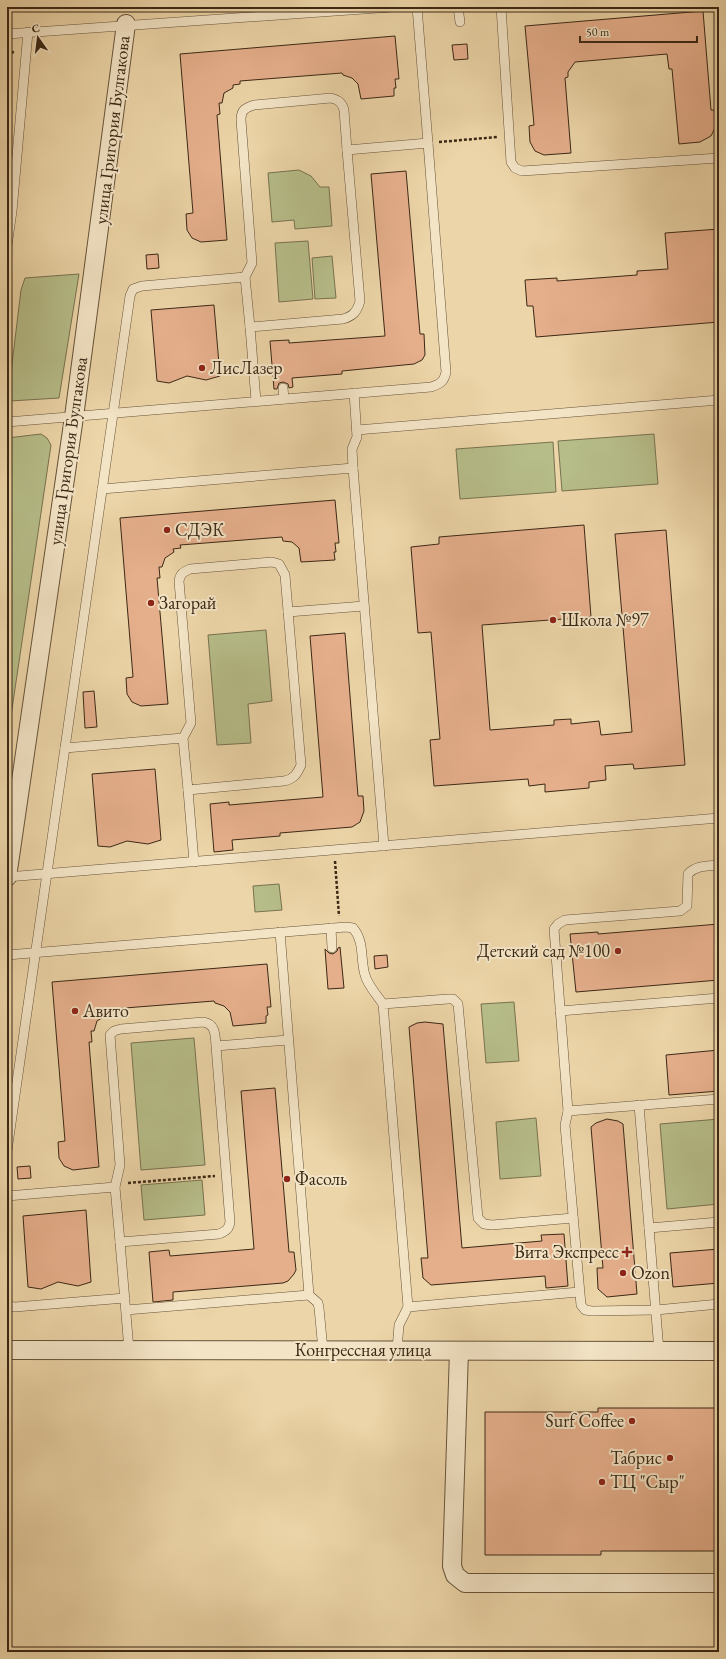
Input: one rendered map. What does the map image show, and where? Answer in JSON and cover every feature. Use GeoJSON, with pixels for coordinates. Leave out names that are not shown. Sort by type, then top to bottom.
{"type":"FeatureCollection","features":[{"type":"Feature","properties":{"kind":"street","name":"улица Григория Булгакова"},"geometry":{"type":"LineString","coordinates":[[7,877],[74,417],[126,24]]}},
{"type":"Feature","properties":{"kind":"street","name":"Конгрессная улица"},"geometry":{"type":"LineString","coordinates":[[7,1350],[719,1351]]}},
{"type":"Feature","properties":{"kind":"street"},"geometry":{"type":"LineString","coordinates":[[459,1351],[452,1566],[455,1575],[465,1583],[719,1583]]}},
{"type":"Feature","properties":{"kind":"lane"},"geometry":{"type":"LineString","coordinates":[[7,34],[126,24],[392,7]]}},
{"type":"Feature","properties":{"kind":"lane"},"geometry":{"type":"LineString","coordinates":[[7,422],[431,387],[440,385],[445,380],[446,372],[417,7]]}},
{"type":"Feature","properties":{"kind":"lane"},"geometry":{"type":"LineString","coordinates":[[458,7],[460,22]]}},
{"type":"Feature","properties":{"kind":"lane"},"geometry":{"type":"LineString","coordinates":[[501,7],[511,162],[515,168],[522,171],[719,158]]}},
{"type":"Feature","properties":{"kind":"lane"},"geometry":{"type":"LineString","coordinates":[[7,246],[12,211],[28,32]]}},
{"type":"Feature","properties":{"kind":"lane"},"geometry":{"type":"LineString","coordinates":[[250,327],[343,319],[352,316],[358,310],[360,302],[344,110],[342,104],[338,100],[332,98],[262,104],[245,108],[241,114],[252,263],[245,277],[256,401]]}},
{"type":"Feature","properties":{"kind":"lane"},"geometry":{"type":"LineString","coordinates":[[347,150],[428,143]]}},
{"type":"Feature","properties":{"kind":"lane"},"geometry":{"type":"LineString","coordinates":[[7,1151],[130,296],[133,289],[142,286],[245,277]]}},
{"type":"Feature","properties":{"kind":"lane"},"geometry":{"type":"LineString","coordinates":[[283,388],[284,399]]}},
{"type":"Feature","properties":{"kind":"lane"},"geometry":{"type":"LineString","coordinates":[[354,393],[357,437],[352,449],[353,468],[384,846]]}},
{"type":"Feature","properties":{"kind":"lane"},"geometry":{"type":"LineString","coordinates":[[357,430],[719,400]]}},
{"type":"Feature","properties":{"kind":"lane"},"geometry":{"type":"LineString","coordinates":[[102,489],[353,468]]}},
{"type":"Feature","properties":{"kind":"lane"},"geometry":{"type":"LineString","coordinates":[[188,790],[284,781],[292,779],[298,773],[301,765],[285,575],[280,564],[272,562],[190,569],[183,572],[180,576],[179,581],[191,723],[184,738],[188,790],[194,862]]}},
{"type":"Feature","properties":{"kind":"lane"},"geometry":{"type":"LineString","coordinates":[[288,612],[364,606]]}},
{"type":"Feature","properties":{"kind":"lane"},"geometry":{"type":"LineString","coordinates":[[65,748],[184,738]]}},
{"type":"Feature","properties":{"kind":"lane"},"geometry":{"type":"LineString","coordinates":[[7,877],[194,862],[224,855],[334,850],[719,818]]}},
{"type":"Feature","properties":{"kind":"lane"},"geometry":{"type":"LineString","coordinates":[[719,865],[692,869],[688,874],[687,880],[687,906],[680,911],[565,920],[558,924],[554,929],[568,1111],[565,1125],[581,1305],[585,1310],[592,1311],[656,1310],[719,1304]]}},
{"type":"Feature","properties":{"kind":"lane"},"geometry":{"type":"LineString","coordinates":[[332,948],[336,928]]}},
{"type":"Feature","properties":{"kind":"lane"},"geometry":{"type":"LineString","coordinates":[[7,955],[280,932],[353,928],[361,940],[365,976],[383,1004],[408,1307],[399,1325],[397,1350]]}},
{"type":"Feature","properties":{"kind":"lane"},"geometry":{"type":"LineString","coordinates":[[280,932],[309,1295],[318,1303],[323,1350]]}},
{"type":"Feature","properties":{"kind":"lane"},"geometry":{"type":"LineString","coordinates":[[560,1012],[719,998]]}},
{"type":"Feature","properties":{"kind":"lane"},"geometry":{"type":"LineString","coordinates":[[383,1004],[448,999],[453,999],[458,1004],[478,1218],[484,1224],[573,1218]]}},
{"type":"Feature","properties":{"kind":"lane"},"geometry":{"type":"LineString","coordinates":[[120,1242],[219,1234],[225,1232],[230,1227],[216,1046],[213,1026],[209,1023],[204,1022],[121,1029],[114,1031],[110,1035],[120,1165],[116,1186],[120,1242],[129,1350]]}},
{"type":"Feature","properties":{"kind":"lane"},"geometry":{"type":"LineString","coordinates":[[216,1046],[288,1040]]}},
{"type":"Feature","properties":{"kind":"lane"},"geometry":{"type":"LineString","coordinates":[[568,1111],[719,1099]]}},
{"type":"Feature","properties":{"kind":"lane"},"geometry":{"type":"LineString","coordinates":[[639,1105],[659,1351]]}},
{"type":"Feature","properties":{"kind":"lane"},"geometry":{"type":"LineString","coordinates":[[7,1196],[116,1186]]}},
{"type":"Feature","properties":{"kind":"lane"},"geometry":{"type":"LineString","coordinates":[[649,1228],[719,1222]]}},
{"type":"Feature","properties":{"kind":"lane"},"geometry":{"type":"LineString","coordinates":[[408,1307],[557,1291],[579,1292]]}},
{"type":"Feature","properties":{"kind":"lane"},"geometry":{"type":"LineString","coordinates":[[126,1310],[163,1304],[309,1295]]}},
{"type":"Feature","properties":{"kind":"lane"},"geometry":{"type":"LineString","coordinates":[[7,1306],[15,1307],[125,1298]]}},
{"type":"Feature","properties":{"kind":"path"},"geometry":{"type":"LineString","coordinates":[[428,143],[510,136]]}},
{"type":"Feature","properties":{"kind":"path"},"geometry":{"type":"LineString","coordinates":[[334,850],[336,928]]}},
{"type":"Feature","properties":{"kind":"path"},"geometry":{"type":"LineString","coordinates":[[116,1186],[227,1175]]}},
{"type":"Feature","properties":{"kind":"green space"},"geometry":{"type":"Polygon","coordinates":[[[299,170],[311,176],[320,187],[329,187],[332,226],[295,229],[294,220],[272,222],[268,173],[299,170]]]}},
{"type":"Feature","properties":{"kind":"green space"},"geometry":{"type":"Polygon","coordinates":[[[308,241],[313,299],[279,302],[275,243],[308,241]]]}},
{"type":"Feature","properties":{"kind":"green space"},"geometry":{"type":"Polygon","coordinates":[[[332,256],[336,298],[315,299],[312,258],[332,256]]]}},
{"type":"Feature","properties":{"kind":"green space"},"geometry":{"type":"Polygon","coordinates":[[[79,274],[59,398],[10,401],[8,397],[21,290],[25,278],[79,274]]]}},
{"type":"Feature","properties":{"kind":"green space"},"geometry":{"type":"Polygon","coordinates":[[[41,434],[47,438],[51,445],[7,743],[7,438],[41,434]]]}},
{"type":"Feature","properties":{"kind":"green space"},"geometry":{"type":"Polygon","coordinates":[[[654,434],[658,484],[562,491],[558,441],[654,434]]]}},
{"type":"Feature","properties":{"kind":"green space"},"geometry":{"type":"Polygon","coordinates":[[[553,442],[556,492],[460,499],[456,449],[553,442]]]}},
{"type":"Feature","properties":{"kind":"green space"},"geometry":{"type":"Polygon","coordinates":[[[266,630],[272,701],[248,704],[251,743],[217,745],[208,635],[266,630]]]}},
{"type":"Feature","properties":{"kind":"green space"},"geometry":{"type":"Polygon","coordinates":[[[279,884],[282,910],[255,912],[253,886],[279,884]]]}},
{"type":"Feature","properties":{"kind":"green space"},"geometry":{"type":"Polygon","coordinates":[[[514,1002],[519,1061],[486,1063],[481,1004],[514,1002]]]}},
{"type":"Feature","properties":{"kind":"green space"},"geometry":{"type":"Polygon","coordinates":[[[194,1038],[205,1165],[141,1170],[131,1043],[194,1038]]]}},
{"type":"Feature","properties":{"kind":"green space"},"geometry":{"type":"Polygon","coordinates":[[[536,1118],[541,1176],[500,1179],[496,1122],[536,1118]]]}},
{"type":"Feature","properties":{"kind":"green space"},"geometry":{"type":"Polygon","coordinates":[[[719,1119],[719,1204],[667,1209],[660,1124],[719,1119]]]}},
{"type":"Feature","properties":{"kind":"green space"},"geometry":{"type":"Polygon","coordinates":[[[202,1180],[205,1215],[144,1220],[141,1185],[202,1180]]]}},
{"type":"Feature","properties":{"kind":"building"},"geometry":{"type":"Polygon","coordinates":[[[703,11],[711,110],[714,110],[716,126],[711,136],[700,142],[679,144],[672,69],[669,69],[667,54],[575,62],[568,72],[568,77],[565,78],[571,153],[544,155],[535,151],[530,142],[529,126],[534,125],[525,26],[703,11]]]}},
{"type":"Feature","properties":{"kind":"building"},"geometry":{"type":"Polygon","coordinates":[[[395,36],[399,79],[395,79],[396,88],[394,88],[394,96],[361,99],[358,84],[352,78],[343,75],[342,73],[240,81],[240,84],[233,85],[233,88],[224,93],[222,103],[219,103],[220,114],[217,115],[227,240],[201,242],[192,238],[187,230],[186,214],[193,213],[180,54],[395,36]]]}},
{"type":"Feature","properties":{"kind":"building"},"geometry":{"type":"Polygon","coordinates":[[[467,44],[468,59],[454,60],[452,45],[467,44]]]}},
{"type":"Feature","properties":{"kind":"building"},"geometry":{"type":"Polygon","coordinates":[[[406,171],[420,334],[424,334],[425,355],[422,360],[414,364],[342,371],[342,374],[292,378],[293,387],[289,388],[288,384],[283,382],[279,383],[277,389],[274,389],[270,341],[289,340],[289,343],[385,336],[371,174],[406,171]]]}},
{"type":"Feature","properties":{"kind":"building"},"geometry":{"type":"Polygon","coordinates":[[[719,229],[719,322],[536,337],[533,306],[527,306],[525,280],[557,278],[557,281],[637,275],[637,271],[668,269],[665,233],[719,229]]]}},
{"type":"Feature","properties":{"kind":"building"},"geometry":{"type":"Polygon","coordinates":[[[158,254],[159,268],[147,269],[146,255],[158,254]]]}},
{"type":"Feature","properties":{"kind":"building"},"geometry":{"type":"Polygon","coordinates":[[[214,305],[220,376],[206,380],[187,376],[169,383],[157,381],[151,310],[214,305]]]}},
{"type":"Feature","properties":{"kind":"building"},"geometry":{"type":"Polygon","coordinates":[[[335,500],[339,543],[335,543],[335,560],[301,562],[299,548],[292,542],[283,541],[282,537],[180,545],[181,548],[173,549],[174,552],[165,558],[162,567],[159,567],[160,578],[157,578],[168,704],[141,706],[132,702],[127,694],[126,678],[133,677],[120,518],[335,500]]]}},
{"type":"Feature","properties":{"kind":"building"},"geometry":{"type":"Polygon","coordinates":[[[584,525],[591,617],[482,625],[490,730],[554,725],[554,720],[571,719],[571,724],[599,721],[601,735],[632,732],[615,534],[666,530],[685,765],[634,769],[633,764],[605,766],[606,780],[589,782],[589,788],[545,792],[545,784],[529,786],[528,779],[434,786],[430,740],[440,739],[431,632],[418,633],[411,547],[439,544],[439,537],[584,525]]]}},
{"type":"Feature","properties":{"kind":"building"},"geometry":{"type":"Polygon","coordinates":[[[345,633],[358,796],[363,796],[364,811],[360,822],[352,827],[280,833],[280,836],[232,840],[233,850],[214,852],[210,804],[229,802],[229,805],[323,797],[310,636],[345,633]]]}},
{"type":"Feature","properties":{"kind":"building"},"geometry":{"type":"Polygon","coordinates":[[[94,691],[97,727],[85,728],[83,692],[94,691]]]}},
{"type":"Feature","properties":{"kind":"building"},"geometry":{"type":"Polygon","coordinates":[[[155,769],[161,840],[148,844],[127,841],[110,847],[98,846],[92,774],[155,769]]]}},
{"type":"Feature","properties":{"kind":"building"},"geometry":{"type":"Polygon","coordinates":[[[719,924],[719,980],[576,992],[570,934],[598,932],[598,934],[719,924]]]}},
{"type":"Feature","properties":{"kind":"building"},"geometry":{"type":"Polygon","coordinates":[[[340,947],[344,988],[328,989],[325,949],[329,953],[333,954],[340,947]]]}},
{"type":"Feature","properties":{"kind":"building"},"geometry":{"type":"Polygon","coordinates":[[[387,955],[388,967],[375,969],[374,956],[387,955]]]}},
{"type":"Feature","properties":{"kind":"building"},"geometry":{"type":"Polygon","coordinates":[[[267,964],[271,1007],[267,1007],[268,1015],[266,1016],[266,1023],[233,1026],[230,1012],[224,1006],[215,1003],[214,1001],[112,1009],[112,1012],[105,1013],[105,1016],[97,1021],[94,1031],[91,1031],[92,1042],[89,1042],[99,1167],[73,1170],[64,1166],[59,1158],[58,1142],[65,1141],[52,982],[267,964]]]}},
{"type":"Feature","properties":{"kind":"building"},"geometry":{"type":"Polygon","coordinates":[[[425,1022],[443,1024],[462,1248],[542,1241],[541,1235],[564,1234],[568,1286],[546,1288],[545,1276],[431,1285],[423,1278],[421,1258],[428,1258],[409,1027],[417,1023],[425,1022]]]}},
{"type":"Feature","properties":{"kind":"building"},"geometry":{"type":"Polygon","coordinates":[[[719,1050],[719,1091],[669,1095],[666,1055],[719,1050]]]}},
{"type":"Feature","properties":{"kind":"building"},"geometry":{"type":"Polygon","coordinates":[[[275,1088],[289,1252],[294,1252],[296,1270],[294,1274],[288,1281],[283,1283],[173,1292],[173,1300],[153,1302],[149,1252],[169,1250],[170,1256],[254,1249],[241,1091],[275,1088]]]}},
{"type":"Feature","properties":{"kind":"building"},"geometry":{"type":"Polygon","coordinates":[[[607,1119],[618,1121],[623,1124],[637,1294],[607,1297],[598,1289],[597,1268],[603,1268],[591,1127],[596,1123],[607,1119]]]}},
{"type":"Feature","properties":{"kind":"building"},"geometry":{"type":"Polygon","coordinates":[[[30,1166],[31,1178],[18,1179],[17,1167],[30,1166]]]}},
{"type":"Feature","properties":{"kind":"building"},"geometry":{"type":"Polygon","coordinates":[[[86,1210],[91,1282],[78,1286],[58,1282],[41,1289],[28,1287],[23,1216],[86,1210]]]}},
{"type":"Feature","properties":{"kind":"building"},"geometry":{"type":"Polygon","coordinates":[[[719,1249],[719,1283],[673,1287],[670,1253],[719,1249]]]}},
{"type":"Feature","properties":{"kind":"building","name":"ТЦ \"Сыр\""},"geometry":{"type":"Polygon","coordinates":[[[598,1408],[719,1408],[719,1551],[601,1551],[601,1555],[485,1555],[485,1412],[598,1412],[598,1408]]]}},
{"type":"Feature","properties":{"kind":"place","name":"ЛисЛазер"},"geometry":{"type":"Point","coordinates":[202,368]}},
{"type":"Feature","properties":{"kind":"place","name":"СДЭК"},"geometry":{"type":"Point","coordinates":[167,530]}},
{"type":"Feature","properties":{"kind":"place","name":"Загорай"},"geometry":{"type":"Point","coordinates":[151,603]}},
{"type":"Feature","properties":{"kind":"place","name":"Школа №97"},"geometry":{"type":"Point","coordinates":[553,620]}},
{"type":"Feature","properties":{"kind":"place","name":"Детский сад №100"},"geometry":{"type":"Point","coordinates":[618,951]}},
{"type":"Feature","properties":{"kind":"place","name":"Авито"},"geometry":{"type":"Point","coordinates":[75,1011]}},
{"type":"Feature","properties":{"kind":"place","name":"Фасоль"},"geometry":{"type":"Point","coordinates":[287,1179]}},
{"type":"Feature","properties":{"kind":"place","name":"Вита Экспресс"},"geometry":{"type":"Point","coordinates":[627,1252]}},
{"type":"Feature","properties":{"kind":"place","name":"Ozon"},"geometry":{"type":"Point","coordinates":[623,1273]}},
{"type":"Feature","properties":{"kind":"place","name":"Surf Coffee"},"geometry":{"type":"Point","coordinates":[632,1421]}},
{"type":"Feature","properties":{"kind":"place","name":"Табрис"},"geometry":{"type":"Point","coordinates":[670,1458]}},
{"type":"Feature","properties":{"kind":"place","name":"ТЦ \"Сыр\""},"geometry":{"type":"Point","coordinates":[602,1482]}}]}
